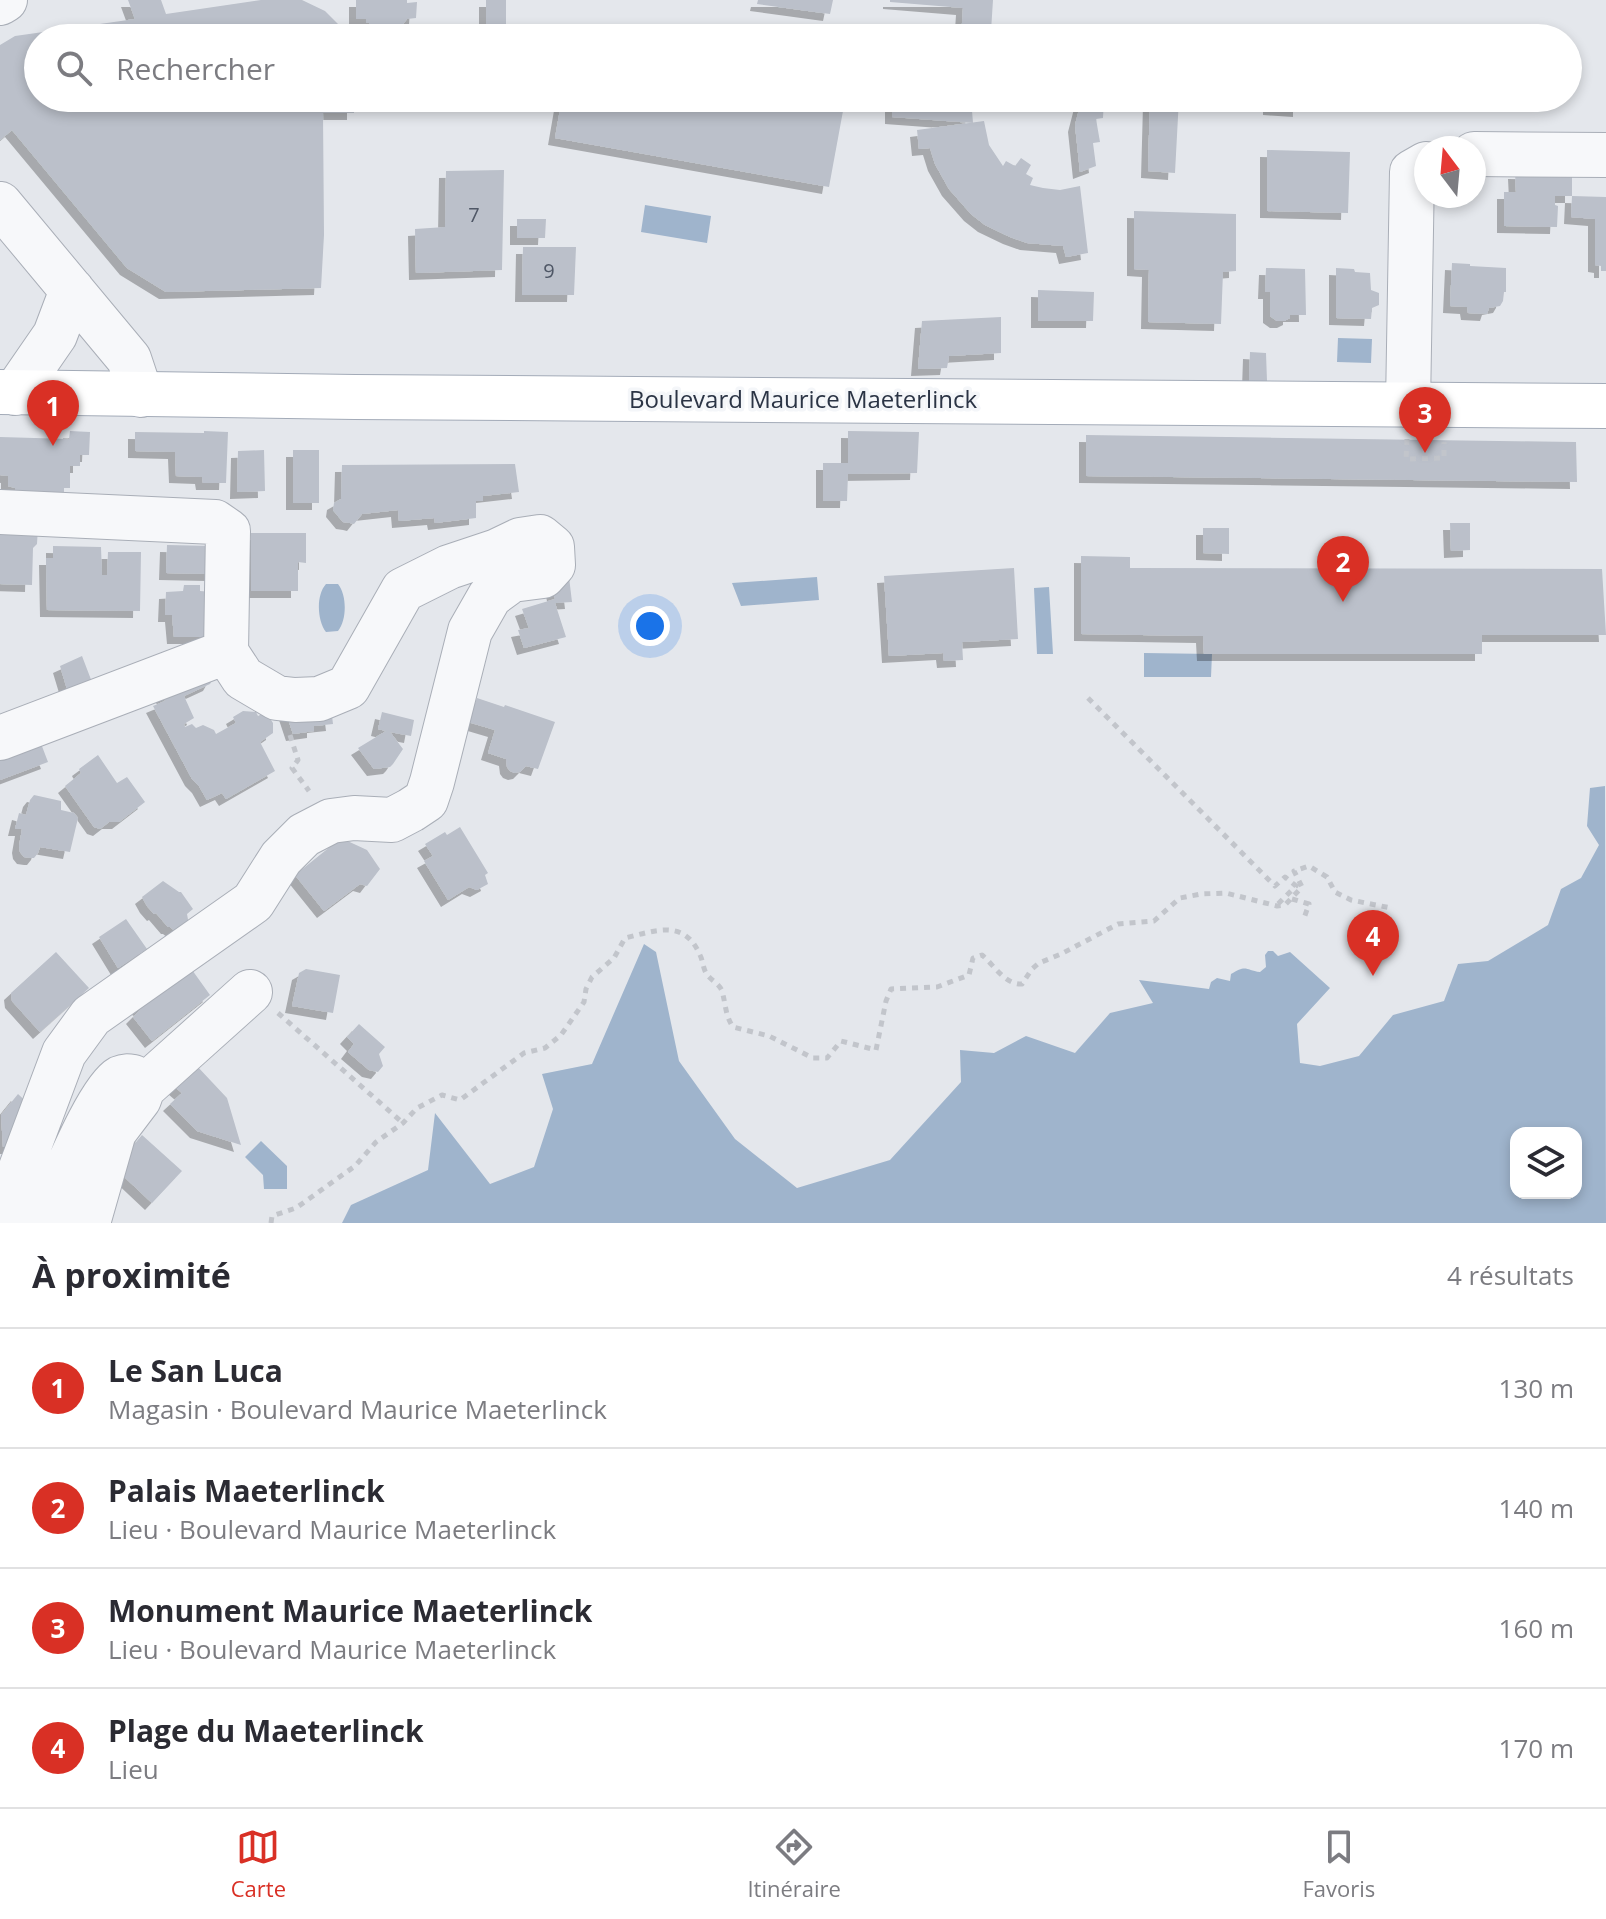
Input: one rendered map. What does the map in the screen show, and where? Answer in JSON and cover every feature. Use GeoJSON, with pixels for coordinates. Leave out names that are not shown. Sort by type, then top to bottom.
{"type":"FeatureCollection","features":[{"type":"Feature","properties":{"kind":"main road","name":"Boulevard Maurice Maeterlinck"},"geometry":{"type":"LineString","coordinates":[[8,392],[1407,423],[1606,406]]}},
{"type":"Feature","properties":{"kind":"street"},"geometry":{"type":"LineString","coordinates":[[1486,154],[1606,155]]}},
{"type":"Feature","properties":{"kind":"street"},"geometry":{"type":"LineString","coordinates":[[1407,423],[1414,171]]}},
{"type":"Feature","properties":{"kind":"street"},"geometry":{"type":"LineString","coordinates":[[0,204],[129,359],[141,395]]}},
{"type":"Feature","properties":{"kind":"street"},"geometry":{"type":"LineString","coordinates":[[8,392],[55,335],[72,290]]}},
{"type":"Feature","properties":{"kind":"street"},"geometry":{"type":"LineString","coordinates":[[0,512],[215,522],[228,531],[226,652],[243,678],[277,698],[319,699],[348,687],[403,590],[449,567],[520,540],[540,537],[552,547],[553,565],[543,576],[512,580],[490,596],[470,631],[426,800],[392,820],[354,818],[331,821],[304,835],[281,858],[253,902],[91,1016],[64,1053],[10,1197],[11,1215],[23,1223]]}},
{"type":"Feature","properties":{"kind":"street"},"geometry":{"type":"LineString","coordinates":[[0,738],[226,652]]}},
{"type":"Feature","properties":{"kind":"street"},"geometry":{"type":"LineString","coordinates":[[88,1223],[114,1132],[139,1099],[143,1088],[248,994]]}},
{"type":"Feature","properties":{"kind":"street"},"geometry":{"type":"LineString","coordinates":[[29,1223],[47,1213],[96,1109],[112,1085],[119,1079],[133,1077],[143,1088]]}},
{"type":"Feature","properties":{"kind":"path"},"geometry":{"type":"LineString","coordinates":[[1407,423],[1406,459],[1444,458],[1444,442]]}},
{"type":"Feature","properties":{"kind":"path"},"geometry":{"type":"LineString","coordinates":[[277,698],[298,760],[292,768],[331,821]]}},
{"type":"Feature","properties":{"kind":"path"},"geometry":{"type":"LineString","coordinates":[[1088,698],[1275,886],[1285,877],[1296,886],[1277,906]]}},
{"type":"Feature","properties":{"kind":"path"},"geometry":{"type":"LineString","coordinates":[[271,1223],[272,1216],[296,1208],[355,1166],[376,1142],[403,1123],[417,1108],[442,1095],[460,1100],[524,1053],[545,1048],[561,1035],[584,1002],[592,977],[614,958],[625,938],[667,928],[683,934],[696,947],[706,974],[721,988],[727,1017],[733,1027],[769,1036],[813,1058],[827,1058],[841,1041],[876,1050],[891,989],[937,987],[969,975],[973,958],[982,955],[1007,980],[1015,985],[1022,984],[1039,963],[1118,924],[1154,921],[1180,898],[1226,893],[1277,906],[1285,905],[1302,887],[1294,871],[1309,866],[1327,877],[1335,892],[1351,900],[1391,908]]}},
{"type":"Feature","properties":{"kind":"path"},"geometry":{"type":"LineString","coordinates":[[1292,899],[1309,904],[1303,921]]}},
{"type":"Feature","properties":{"kind":"path"},"geometry":{"type":"LineString","coordinates":[[248,994],[257,996],[403,1123]]}},
{"type":"Feature","properties":{"kind":"water"},"geometry":{"type":"Polygon","coordinates":[[[645,205],[711,216],[707,243],[641,232],[645,205]]]}},
{"type":"Feature","properties":{"kind":"water"},"geometry":{"type":"Polygon","coordinates":[[[1338,338],[1372,339],[1371,363],[1337,362],[1338,338]]]}},
{"type":"Feature","properties":{"kind":"water"},"geometry":{"type":"Polygon","coordinates":[[[817,577],[819,600],[741,606],[732,583],[817,577]]]}},
{"type":"Feature","properties":{"kind":"water"},"geometry":{"type":"Polygon","coordinates":[[[326,584],[338,584],[343,594],[344,614],[338,631],[326,632],[321,621],[319,601],[326,584]]]}},
{"type":"Feature","properties":{"kind":"water"},"geometry":{"type":"Polygon","coordinates":[[[1049,587],[1053,654],[1037,654],[1034,588],[1049,587]]]}},
{"type":"Feature","properties":{"kind":"water"},"geometry":{"type":"Polygon","coordinates":[[[1144,653],[1212,654],[1211,677],[1144,677],[1144,653]]]}},
{"type":"Feature","properties":{"kind":"water"},"geometry":{"type":"Polygon","coordinates":[[[1605,786],[1606,1223],[342,1223],[351,1205],[428,1170],[435,1113],[490,1184],[534,1167],[553,1109],[542,1074],[592,1064],[644,944],[656,952],[679,1061],[735,1139],[797,1188],[890,1160],[961,1082],[960,1050],[994,1053],[1026,1036],[1075,1053],[1110,1013],[1153,1003],[1139,980],[1209,989],[1211,982],[1217,978],[1230,981],[1231,974],[1240,969],[1260,972],[1266,967],[1265,955],[1268,951],[1278,956],[1290,952],[1330,988],[1297,1024],[1300,1063],[1320,1066],[1359,1056],[1393,1015],[1444,1001],[1458,964],[1488,961],[1548,925],[1561,889],[1581,878],[1599,845],[1587,826],[1590,788],[1605,786]]]}},
{"type":"Feature","properties":{"kind":"water"},"geometry":{"type":"Polygon","coordinates":[[[261,1141],[287,1166],[287,1189],[264,1189],[263,1175],[245,1157],[261,1141]]]}},
{"type":"Feature","properties":{"kind":"building"},"geometry":{"type":"Polygon","coordinates":[[[128,0],[161,0],[166,14],[261,0],[302,0],[325,11],[338,24],[100,24],[135,19],[128,0]]]}},
{"type":"Feature","properties":{"kind":"building"},"geometry":{"type":"Polygon","coordinates":[[[356,0],[417,2],[416,18],[407,19],[403,24],[369,24],[366,19],[356,19],[356,0]]]}},
{"type":"Feature","properties":{"kind":"building"},"geometry":{"type":"Polygon","coordinates":[[[486,0],[506,0],[506,24],[486,24],[486,0]]]}},
{"type":"Feature","properties":{"kind":"building"},"geometry":{"type":"Polygon","coordinates":[[[758,0],[833,0],[830,14],[757,4],[758,0]]]}},
{"type":"Feature","properties":{"kind":"building"},"geometry":{"type":"Polygon","coordinates":[[[993,0],[991,24],[962,24],[963,8],[890,2],[993,0]]]}},
{"type":"Feature","properties":{"kind":"building"},"geometry":{"type":"Polygon","coordinates":[[[24,35],[24,112],[354,112],[323,113],[321,288],[166,292],[127,268],[12,130],[0,140],[0,45],[24,35]]]}},
{"type":"Feature","properties":{"kind":"building"},"geometry":{"type":"Polygon","coordinates":[[[560,112],[843,112],[829,187],[555,138],[560,112]]]}},
{"type":"Feature","properties":{"kind":"building"},"geometry":{"type":"Polygon","coordinates":[[[892,112],[972,112],[973,123],[892,117],[892,112]]]}},
{"type":"Feature","properties":{"kind":"building"},"geometry":{"type":"Polygon","coordinates":[[[1078,112],[1103,112],[1103,118],[1096,119],[1100,142],[1093,143],[1096,166],[1080,172],[1075,125],[1078,112]]]}},
{"type":"Feature","properties":{"kind":"building"},"geometry":{"type":"Polygon","coordinates":[[[1150,112],[1178,112],[1175,173],[1148,171],[1150,112]]]}},
{"type":"Feature","properties":{"kind":"building"},"geometry":{"type":"Polygon","coordinates":[[[984,121],[989,145],[1003,166],[1006,161],[1015,166],[1021,158],[1031,165],[1026,174],[1033,178],[1030,185],[1060,190],[1080,186],[1088,253],[1066,257],[1063,246],[1027,243],[985,225],[949,189],[930,148],[919,149],[917,130],[984,121]]]}},
{"type":"Feature","properties":{"kind":"building"},"geometry":{"type":"Polygon","coordinates":[[[1267,150],[1350,152],[1348,213],[1267,211],[1267,150]]]}},
{"type":"Feature","properties":{"kind":"building"},"geometry":{"type":"Polygon","coordinates":[[[504,170],[502,270],[416,273],[415,229],[445,227],[446,171],[504,170]]]}},
{"type":"Feature","properties":{"kind":"building"},"geometry":{"type":"Polygon","coordinates":[[[1515,172],[1572,173],[1572,196],[1555,196],[1557,227],[1504,226],[1504,192],[1516,192],[1515,172]]]}},
{"type":"Feature","properties":{"kind":"building"},"geometry":{"type":"Polygon","coordinates":[[[1572,196],[1606,197],[1606,271],[1595,265],[1595,219],[1571,217],[1572,196]]]}},
{"type":"Feature","properties":{"kind":"building"},"geometry":{"type":"Polygon","coordinates":[[[1134,211],[1236,214],[1236,271],[1223,272],[1221,324],[1148,322],[1149,270],[1134,269],[1134,211]]]}},
{"type":"Feature","properties":{"kind":"building"},"geometry":{"type":"Polygon","coordinates":[[[517,219],[546,219],[545,238],[517,238],[517,219]]]}},
{"type":"Feature","properties":{"kind":"building"},"geometry":{"type":"Polygon","coordinates":[[[523,247],[576,247],[574,295],[522,295],[523,247]]]}},
{"type":"Feature","properties":{"kind":"building"},"geometry":{"type":"Polygon","coordinates":[[[1452,263],[1506,268],[1506,292],[1500,306],[1489,308],[1487,314],[1468,313],[1467,307],[1450,306],[1452,263]]]}},
{"type":"Feature","properties":{"kind":"building"},"geometry":{"type":"Polygon","coordinates":[[[1266,268],[1305,269],[1306,315],[1290,315],[1284,321],[1270,316],[1270,292],[1265,292],[1266,268]]]}},
{"type":"Feature","properties":{"kind":"building"},"geometry":{"type":"Polygon","coordinates":[[[1336,268],[1370,273],[1371,290],[1379,293],[1379,305],[1372,308],[1371,319],[1336,318],[1336,268]]]}},
{"type":"Feature","properties":{"kind":"building"},"geometry":{"type":"Polygon","coordinates":[[[1038,290],[1094,292],[1093,321],[1038,321],[1038,290]]]}},
{"type":"Feature","properties":{"kind":"building"},"geometry":{"type":"Polygon","coordinates":[[[1001,317],[1001,353],[949,356],[947,368],[918,369],[922,321],[1001,317]]]}},
{"type":"Feature","properties":{"kind":"building"},"geometry":{"type":"Polygon","coordinates":[[[1250,352],[1266,353],[1267,381],[1249,381],[1250,352]]]}},
{"type":"Feature","properties":{"kind":"building"},"geometry":{"type":"Polygon","coordinates":[[[70,431],[90,432],[89,455],[80,455],[80,466],[70,466],[70,488],[64,488],[64,502],[15,501],[15,488],[8,486],[8,476],[0,475],[0,437],[69,439],[70,431]]]}},
{"type":"Feature","properties":{"kind":"building"},"geometry":{"type":"Polygon","coordinates":[[[848,431],[919,432],[917,473],[848,474],[847,501],[823,501],[823,463],[848,463],[848,431]]]}},
{"type":"Feature","properties":{"kind":"building"},"geometry":{"type":"Polygon","coordinates":[[[135,432],[228,432],[226,483],[203,483],[202,477],[176,476],[175,452],[135,451],[135,432]]]}},
{"type":"Feature","properties":{"kind":"building"},"geometry":{"type":"Polygon","coordinates":[[[1086,435],[1576,442],[1577,482],[1086,476],[1086,435]]]}},
{"type":"Feature","properties":{"kind":"building"},"geometry":{"type":"Polygon","coordinates":[[[264,450],[265,491],[237,492],[238,451],[264,450]]]}},
{"type":"Feature","properties":{"kind":"building"},"geometry":{"type":"Polygon","coordinates":[[[293,450],[319,450],[319,503],[293,503],[293,450]]]}},
{"type":"Feature","properties":{"kind":"building"},"geometry":{"type":"Polygon","coordinates":[[[515,464],[519,492],[483,496],[483,501],[476,501],[476,518],[435,523],[434,518],[399,521],[398,510],[362,514],[354,524],[343,522],[333,510],[334,503],[341,499],[342,465],[515,464]]]}},
{"type":"Feature","properties":{"kind":"building"},"geometry":{"type":"Polygon","coordinates":[[[1450,523],[1470,523],[1470,550],[1451,551],[1450,523]]]}},
{"type":"Feature","properties":{"kind":"building"},"geometry":{"type":"Polygon","coordinates":[[[0,525],[38,527],[37,544],[33,548],[32,585],[0,584],[0,525]]]}},
{"type":"Feature","properties":{"kind":"building"},"geometry":{"type":"Polygon","coordinates":[[[1203,528],[1229,528],[1229,554],[1203,553],[1203,528]]]}},
{"type":"Feature","properties":{"kind":"building"},"geometry":{"type":"Polygon","coordinates":[[[251,533],[306,533],[306,563],[298,562],[298,591],[251,591],[251,533]]]}},
{"type":"Feature","properties":{"kind":"building"},"geometry":{"type":"Polygon","coordinates":[[[167,545],[214,546],[213,574],[166,573],[167,545]]]}},
{"type":"Feature","properties":{"kind":"building"},"geometry":{"type":"Polygon","coordinates":[[[53,546],[101,547],[102,575],[107,575],[108,552],[141,552],[140,611],[47,610],[46,558],[53,558],[53,546]]]}},
{"type":"Feature","properties":{"kind":"building"},"geometry":{"type":"Polygon","coordinates":[[[1081,556],[1130,557],[1130,568],[1602,569],[1606,635],[1482,635],[1482,654],[1204,654],[1203,636],[1081,634],[1081,556]]]}},
{"type":"Feature","properties":{"kind":"building"},"geometry":{"type":"Polygon","coordinates":[[[1014,568],[1018,639],[962,642],[963,660],[944,661],[943,653],[889,656],[884,576],[1014,568]]]}},
{"type":"Feature","properties":{"kind":"building"},"geometry":{"type":"Polygon","coordinates":[[[569,577],[572,602],[555,603],[566,637],[524,648],[518,630],[529,628],[522,609],[555,599],[551,580],[569,577]]]}},
{"type":"Feature","properties":{"kind":"building"},"geometry":{"type":"Polygon","coordinates":[[[184,585],[200,585],[200,591],[213,592],[212,637],[174,637],[172,615],[165,615],[166,592],[183,591],[184,585]]]}},
{"type":"Feature","properties":{"kind":"building"},"geometry":{"type":"Polygon","coordinates":[[[82,656],[95,690],[70,699],[60,666],[82,656]]]}},
{"type":"Feature","properties":{"kind":"building"},"geometry":{"type":"Polygon","coordinates":[[[214,677],[210,684],[184,696],[194,718],[184,724],[185,727],[203,725],[216,734],[236,723],[233,717],[243,711],[256,712],[258,716],[266,712],[273,723],[273,733],[260,742],[275,771],[226,799],[222,793],[207,800],[192,779],[153,706],[165,701],[160,687],[214,677]]]}},
{"type":"Feature","properties":{"kind":"building"},"geometry":{"type":"Polygon","coordinates":[[[477,698],[555,722],[538,769],[526,766],[515,773],[507,767],[506,759],[488,753],[495,730],[468,722],[477,698]]]}},
{"type":"Feature","properties":{"kind":"building"},"geometry":{"type":"Polygon","coordinates":[[[331,708],[333,724],[314,726],[314,731],[293,734],[286,713],[331,708]]]}},
{"type":"Feature","properties":{"kind":"building"},"geometry":{"type":"Polygon","coordinates":[[[382,712],[414,720],[411,736],[390,732],[403,749],[393,764],[374,769],[358,748],[386,731],[378,729],[382,712]]]}},
{"type":"Feature","properties":{"kind":"building"},"geometry":{"type":"Polygon","coordinates":[[[40,741],[48,762],[0,780],[0,756],[40,741]]]}},
{"type":"Feature","properties":{"kind":"building"},"geometry":{"type":"Polygon","coordinates":[[[98,755],[117,783],[127,777],[145,802],[119,822],[109,822],[100,829],[94,827],[65,786],[81,773],[79,769],[98,755]]]}},
{"type":"Feature","properties":{"kind":"building"},"geometry":{"type":"Polygon","coordinates":[[[34,795],[61,801],[61,810],[74,813],[78,818],[70,852],[40,847],[31,858],[24,857],[20,852],[22,829],[15,829],[19,813],[26,815],[34,795]]]}},
{"type":"Feature","properties":{"kind":"building"},"geometry":{"type":"Polygon","coordinates":[[[460,827],[488,873],[485,875],[488,884],[477,890],[469,887],[448,900],[424,861],[433,856],[425,844],[460,827]]]}},
{"type":"Feature","properties":{"kind":"building"},"geometry":{"type":"Polygon","coordinates":[[[341,838],[367,850],[380,869],[367,886],[360,884],[324,911],[295,875],[341,838]]]}},
{"type":"Feature","properties":{"kind":"building"},"geometry":{"type":"Polygon","coordinates":[[[163,881],[181,892],[193,909],[187,914],[189,925],[175,931],[154,914],[142,897],[163,881]]]}},
{"type":"Feature","properties":{"kind":"building"},"geometry":{"type":"Polygon","coordinates":[[[126,919],[147,949],[118,968],[99,937],[126,919]]]}},
{"type":"Feature","properties":{"kind":"building"},"geometry":{"type":"Polygon","coordinates":[[[56,952],[89,988],[40,1032],[12,1001],[11,993],[56,952]]]}},
{"type":"Feature","properties":{"kind":"building"},"geometry":{"type":"Polygon","coordinates":[[[190,967],[210,995],[152,1041],[133,1017],[139,1008],[190,967]]]}},
{"type":"Feature","properties":{"kind":"building"},"geometry":{"type":"Polygon","coordinates":[[[306,969],[340,975],[333,1013],[292,1006],[299,973],[306,969]]]}},
{"type":"Feature","properties":{"kind":"building"},"geometry":{"type":"Polygon","coordinates":[[[359,1024],[385,1047],[379,1054],[383,1066],[378,1072],[369,1070],[348,1052],[354,1044],[347,1037],[359,1024]]]}},
{"type":"Feature","properties":{"kind":"building"},"geometry":{"type":"Polygon","coordinates":[[[196,1065],[227,1098],[241,1145],[197,1131],[170,1104],[182,1093],[175,1087],[196,1065]]]}},
{"type":"Feature","properties":{"kind":"building"},"geometry":{"type":"Polygon","coordinates":[[[18,1094],[32,1107],[18,1147],[3,1147],[1,1115],[18,1094]]]}},
{"type":"Feature","properties":{"kind":"building"},"geometry":{"type":"Polygon","coordinates":[[[142,1135],[182,1171],[152,1203],[118,1171],[126,1154],[142,1135]]]}},
{"type":"Feature","properties":{"kind":"place","name":"Le San Luca"},"geometry":{"type":"Point","coordinates":[53,446]}},
{"type":"Feature","properties":{"kind":"place","name":"Monument Maurice Maeterlinck"},"geometry":{"type":"Point","coordinates":[1425,453]}},
{"type":"Feature","properties":{"kind":"place","name":"Palais Maeterlinck"},"geometry":{"type":"Point","coordinates":[1343,602]}},
{"type":"Feature","properties":{"kind":"place","name":"Plage du Maeterlinck"},"geometry":{"type":"Point","coordinates":[1373,976]}}]}
